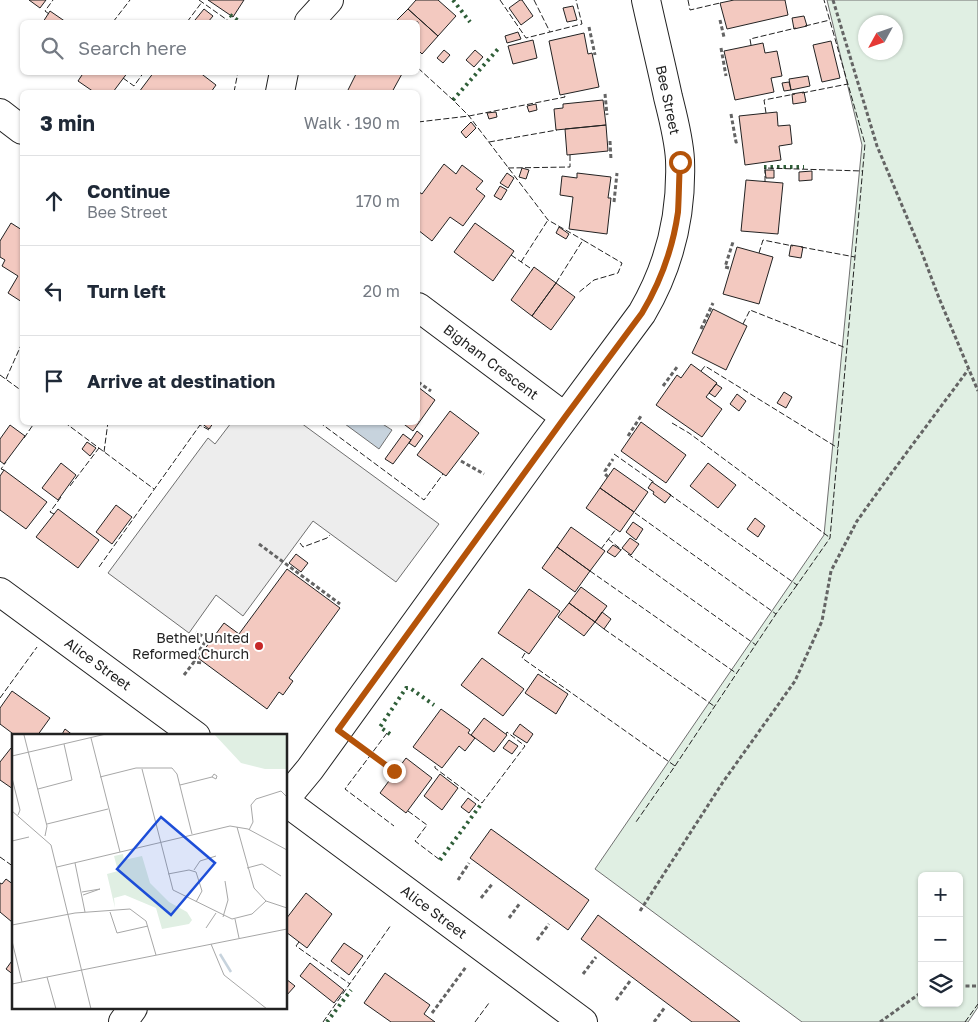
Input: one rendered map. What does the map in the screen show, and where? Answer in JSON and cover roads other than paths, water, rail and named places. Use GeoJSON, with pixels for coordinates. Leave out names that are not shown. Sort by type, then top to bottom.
{"type":"FeatureCollection","features":[{"type":"Feature","properties":{"kind":"street"},"geometry":{"type":"LineString","coordinates":[[311,20],[329,0]]}},
{"type":"Feature","properties":{"kind":"street","name":"Bee Street"},"geometry":{"type":"LineString","coordinates":[[288,796],[310,769],[642,313],[652,295],[671,244],[678,212],[680,158],[674,122],[646,0]]}},
{"type":"Feature","properties":{"kind":"street"},"geometry":{"type":"LineString","coordinates":[[280,90],[283,75]]}},
{"type":"Feature","properties":{"kind":"street"},"geometry":{"type":"LineString","coordinates":[[0,113],[20,128]]}},
{"type":"Feature","properties":{"kind":"street","name":"Bigham Crescent"},"geometry":{"type":"LineString","coordinates":[[420,308],[565,417]]}},
{"type":"Feature","properties":{"kind":"street","name":"Alice Street"},"geometry":{"type":"LineString","coordinates":[[0,592],[193,734]]}},
{"type":"Feature","properties":{"kind":"street","name":"Alice Street"},"geometry":{"type":"LineString","coordinates":[[288,803],[583,1022]]}},
{"type":"Feature","properties":{"kind":"street"},"geometry":{"type":"LineString","coordinates":[[123,1022],[132,1010]]}},
{"type":"Feature","properties":{"kind":"place","name":"Bethel United Reformed Church"},"geometry":{"type":"Point","coordinates":[259,646]}}]}
